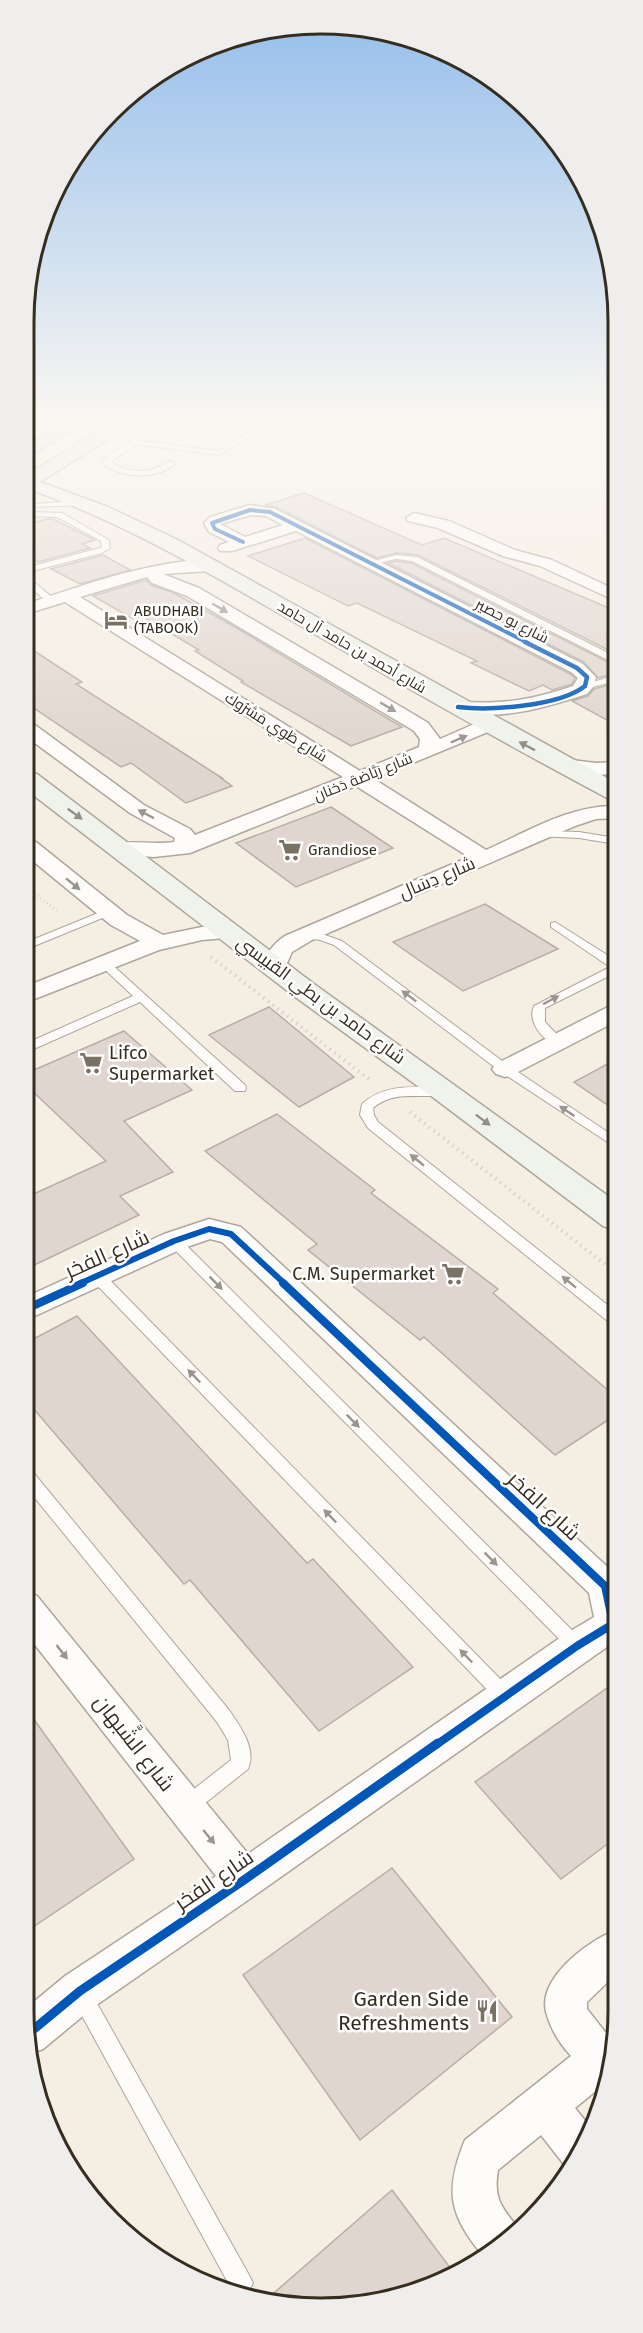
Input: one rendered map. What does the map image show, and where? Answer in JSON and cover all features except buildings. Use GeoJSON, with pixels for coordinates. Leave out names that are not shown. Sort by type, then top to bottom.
{"type":"FeatureCollection","features":[{"type":"Feature","properties":{"kind":"main road","name":"شارع أحمد بن حامد آل حامد"},"geometry":{"type":"LineString","coordinates":[[142,531],[205,563],[488,724],[608,789]]}},
{"type":"Feature","properties":{"kind":"main road","name":"شارع حامد بن بطي القبيسي"},"geometry":{"type":"LineString","coordinates":[[34,784],[275,967],[608,1213]]}},
{"type":"Feature","properties":{"kind":"street","name":"شارع بو حِصير"},"geometry":{"type":"LineString","coordinates":[[221,531],[243,542]]}},
{"type":"Feature","properties":{"kind":"street"},"geometry":{"type":"LineString","coordinates":[[34,606],[152,571],[205,563],[243,542],[280,531]]}},
{"type":"Feature","properties":{"kind":"street","name":"شارع بو حِصير"},"geometry":{"type":"LineString","coordinates":[[306,531],[577,668],[587,677],[585,686]]}},
{"type":"Feature","properties":{"kind":"street"},"geometry":{"type":"LineString","coordinates":[[458,531],[509,553],[540,560],[608,592]]}},
{"type":"Feature","properties":{"kind":"street"},"geometry":{"type":"LineString","coordinates":[[152,571],[158,579],[193,592],[422,727],[430,739],[429,750]]}},
{"type":"Feature","properties":{"kind":"street","name":"شارع طَوِي مَشرُوك"},"geometry":{"type":"LineString","coordinates":[[59,598],[485,858]]}},
{"type":"Feature","properties":{"kind":"street"},"geometry":{"type":"LineString","coordinates":[[458,707],[484,710],[523,708],[580,690],[585,686]]}},
{"type":"Feature","properties":{"kind":"street","name":"شارع رَبَّاضة دَخنان"},"geometry":{"type":"LineString","coordinates":[[122,849],[154,851],[181,839],[238,828],[488,724]]}},
{"type":"Feature","properties":{"kind":"street"},"geometry":{"type":"LineString","coordinates":[[34,733],[181,839]]}},
{"type":"Feature","properties":{"kind":"street"},"geometry":{"type":"LineString","coordinates":[[563,765],[608,768]]}},
{"type":"Feature","properties":{"kind":"street","name":"شارع دِسَال"},"geometry":{"type":"LineString","coordinates":[[275,967],[279,952],[293,939],[542,834],[576,817],[596,812],[608,812]]}},
{"type":"Feature","properties":{"kind":"street"},"geometry":{"type":"LineString","coordinates":[[34,852],[108,912],[158,941]]}},
{"type":"Feature","properties":{"kind":"street"},"geometry":{"type":"LineString","coordinates":[[158,941],[178,921],[189,901]]}},
{"type":"Feature","properties":{"kind":"street"},"geometry":{"type":"LineString","coordinates":[[34,992],[158,941],[193,934],[229,932]]}},
{"type":"Feature","properties":{"kind":"street"},"geometry":{"type":"LineString","coordinates":[[505,1069],[608,1017]]}},
{"type":"Feature","properties":{"kind":"street","name":"شارع الفخر"},"geometry":{"type":"LineString","coordinates":[[34,1305],[174,1241],[209,1229],[231,1234],[605,1586],[608,1600]]}},
{"type":"Feature","properties":{"kind":"street","name":"شارع الشَّبهان"},"geometry":{"type":"LineString","coordinates":[[34,1617],[244,1880]]}},
{"type":"Feature","properties":{"kind":"street","name":"شارع الفخر"},"geometry":{"type":"LineString","coordinates":[[35,2028],[80,1991],[507,1698],[577,1646],[608,1627]]}},
{"type":"Feature","properties":{"kind":"street"},"geometry":{"type":"LineString","coordinates":[[605,2053],[570,2021],[567,2001],[575,1981],[608,1956]]}},
{"type":"Feature","properties":{"kind":"street"},"geometry":{"type":"LineString","coordinates":[[497,2238],[486,2225],[477,2208],[472,2190],[474,2172],[481,2156],[605,2057]]}},
{"type":"Feature","properties":{"kind":"street"},"geometry":{"type":"LineString","coordinates":[[545,2105],[576,2144]]}},
{"type":"Feature","properties":{"kind":"lane"},"geometry":{"type":"LineString","coordinates":[[34,569],[106,548],[105,540],[88,531]]}},
{"type":"Feature","properties":{"kind":"lane"},"geometry":{"type":"LineString","coordinates":[[370,563],[396,557],[414,559],[608,657]]}},
{"type":"Feature","properties":{"kind":"lane"},"geometry":{"type":"LineString","coordinates":[[34,585],[59,598]]}},
{"type":"Feature","properties":{"kind":"lane"},"geometry":{"type":"LineString","coordinates":[[585,686],[608,680]]}},
{"type":"Feature","properties":{"kind":"lane"},"geometry":{"type":"LineString","coordinates":[[576,817],[578,826],[588,836]]}},
{"type":"Feature","properties":{"kind":"lane"},"geometry":{"type":"LineString","coordinates":[[542,834],[588,836],[608,840]]}},
{"type":"Feature","properties":{"kind":"lane"},"geometry":{"type":"LineString","coordinates":[[34,943],[108,912]]}},
{"type":"Feature","properties":{"kind":"lane"},"geometry":{"type":"LineString","coordinates":[[338,943],[338,927],[345,917]]}},
{"type":"Feature","properties":{"kind":"lane"},"geometry":{"type":"LineString","coordinates":[[555,925],[608,962]]}},
{"type":"Feature","properties":{"kind":"lane"},"geometry":{"type":"LineString","coordinates":[[304,935],[322,937],[338,943],[505,1069],[608,1138]]}},
{"type":"Feature","properties":{"kind":"lane"},"geometry":{"type":"LineString","coordinates":[[104,963],[240,1088]]}},
{"type":"Feature","properties":{"kind":"lane"},"geometry":{"type":"LineString","coordinates":[[558,1042],[537,1021],[536,1016],[540,1006],[608,971]]}},
{"type":"Feature","properties":{"kind":"lane"},"geometry":{"type":"LineString","coordinates":[[34,1045],[141,997]]}},
{"type":"Feature","properties":{"kind":"lane"},"geometry":{"type":"LineString","coordinates":[[445,1091],[387,1094],[371,1101],[366,1107],[367,1115],[373,1125],[608,1313]]}},
{"type":"Feature","properties":{"kind":"lane"},"geometry":{"type":"LineString","coordinates":[[174,1241],[577,1646]]}},
{"type":"Feature","properties":{"kind":"lane"},"geometry":{"type":"LineString","coordinates":[[97,1276],[507,1698]]}},
{"type":"Feature","properties":{"kind":"lane"},"geometry":{"type":"LineString","coordinates":[[34,1486],[224,1716],[237,1738],[242,1763],[185,1807]]}},
{"type":"Feature","properties":{"kind":"lane"},"geometry":{"type":"LineString","coordinates":[[80,1991],[241,2283]]}},
{"type":"Feature","properties":{"kind":"path"},"geometry":{"type":"LineString","coordinates":[[34,893],[76,926]]}},
{"type":"Feature","properties":{"kind":"path"},"geometry":{"type":"LineString","coordinates":[[202,950],[379,1088]]}},
{"type":"Feature","properties":{"kind":"path"},"geometry":{"type":"LineString","coordinates":[[406,1109],[608,1267]]}},
{"type":"Feature","properties":{"kind":"cycle path"},"geometry":{"type":"LineString","coordinates":[[219,531],[243,542]]}},
{"type":"Feature","properties":{"kind":"cycle path"},"geometry":{"type":"LineString","coordinates":[[307,531],[577,668],[587,677],[585,686],[580,690],[549,700],[505,708],[458,707]]}},
{"type":"Feature","properties":{"kind":"cycle path"},"geometry":{"type":"LineString","coordinates":[[34,1305],[174,1241],[209,1229],[231,1234],[605,1586],[608,1600]]}},
{"type":"Feature","properties":{"kind":"cycle path"},"geometry":{"type":"LineString","coordinates":[[35,2028],[80,1991],[244,1880],[577,1646],[608,1627]]}},
{"type":"Feature","properties":{"kind":"place","name":"ABUDHABI (TABOOK)"},"geometry":{"type":"Point","coordinates":[116,620]}},
{"type":"Feature","properties":{"kind":"place","name":"Grandiose"},"geometry":{"type":"Point","coordinates":[290,850]}},
{"type":"Feature","properties":{"kind":"place","name":"Lifco Supermarket"},"geometry":{"type":"Point","coordinates":[91,1063]}},
{"type":"Feature","properties":{"kind":"place","name":"C.M. Supermarket"},"geometry":{"type":"Point","coordinates":[453,1274]}},
{"type":"Feature","properties":{"kind":"place","name":"Garden Side Refreshments"},"geometry":{"type":"Point","coordinates":[487,2011]}}]}
